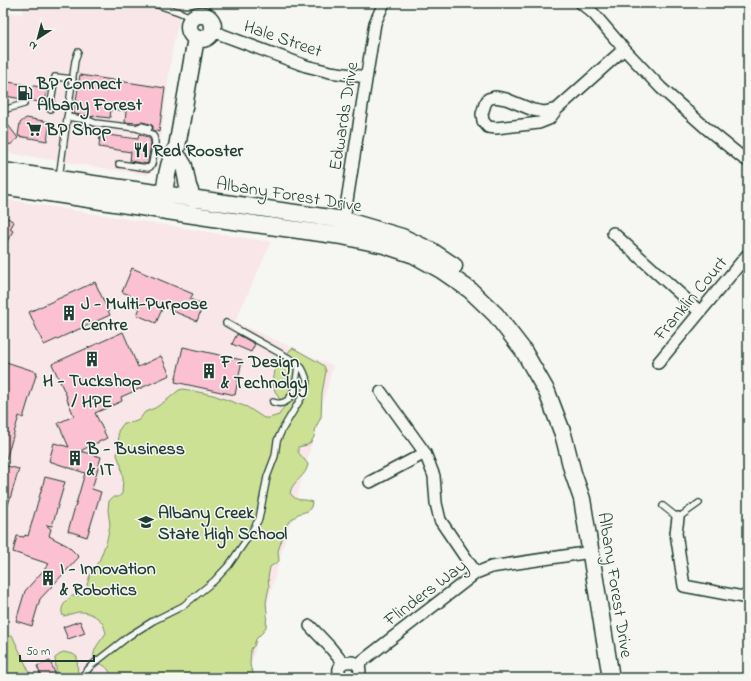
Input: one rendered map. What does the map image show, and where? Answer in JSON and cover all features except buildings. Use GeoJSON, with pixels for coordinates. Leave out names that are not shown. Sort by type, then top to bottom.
{"type":"FeatureCollection","features":[{"type":"Feature","properties":{"kind":"street","name":"Edwards Drive"},"geometry":{"type":"LineString","coordinates":[[342,236],[375,23],[384,3]]}},
{"type":"Feature","properties":{"kind":"street"},"geometry":{"type":"LineString","coordinates":[[581,3],[594,14],[624,49],[667,93],[706,128],[748,161]]}},
{"type":"Feature","properties":{"kind":"street"},"geometry":{"type":"LineString","coordinates":[[204,12],[211,21],[212,31],[206,38],[196,38],[189,30],[190,22],[204,12]]}},
{"type":"Feature","properties":{"kind":"street","name":"Hale Street"},"geometry":{"type":"LineString","coordinates":[[212,31],[306,66],[330,72],[366,77]]}},
{"type":"Feature","properties":{"kind":"street"},"geometry":{"type":"LineString","coordinates":[[196,38],[178,153],[184,166],[188,186],[208,208]]}},
{"type":"Feature","properties":{"kind":"street"},"geometry":{"type":"LineString","coordinates":[[558,109],[544,112],[533,110],[506,99],[495,97],[488,99],[482,114],[483,121],[488,127],[496,128],[539,123],[549,119],[624,49]]}},
{"type":"Feature","properties":{"kind":"street"},"geometry":{"type":"LineString","coordinates":[[168,203],[168,170],[173,153],[178,153]]}},
{"type":"Feature","properties":{"kind":"street","name":"Albany Forest Drive"},"geometry":{"type":"LineString","coordinates":[[3,171],[58,186],[168,203],[344,220],[402,237],[430,250],[456,267],[492,299],[512,321],[545,369],[559,399],[572,435],[583,473],[582,499]]}},
{"type":"Feature","properties":{"kind":"street","name":"Albany Forest Drive"},"geometry":{"type":"LineString","coordinates":[[3,186],[58,186]]}},
{"type":"Feature","properties":{"kind":"street","name":"Albany Forest Drive"},"geometry":{"type":"LineString","coordinates":[[168,203],[208,208],[342,236],[414,255],[441,270],[470,290],[496,315],[523,350],[547,392],[563,434],[573,473],[582,499],[611,678]]}},
{"type":"Feature","properties":{"kind":"street"},"geometry":{"type":"LineString","coordinates":[[613,233],[700,312]]}},
{"type":"Feature","properties":{"kind":"street","name":"Franklin Court"},"geometry":{"type":"LineString","coordinates":[[658,364],[748,254]]}},
{"type":"Feature","properties":{"kind":"street"},"geometry":{"type":"LineString","coordinates":[[381,392],[425,453],[434,476],[436,503],[440,520],[476,573]]}},
{"type":"Feature","properties":{"kind":"street"},"geometry":{"type":"LineString","coordinates":[[370,482],[425,453]]}},
{"type":"Feature","properties":{"kind":"street"},"geometry":{"type":"LineString","coordinates":[[678,518],[676,533],[684,586],[748,598]]}},
{"type":"Feature","properties":{"kind":"street","name":"Flinders Way"},"geometry":{"type":"LineString","coordinates":[[357,665],[476,573],[491,567],[591,552]]}},
{"type":"Feature","properties":{"kind":"street"},"geometry":{"type":"LineString","coordinates":[[310,626],[344,663]]}},
{"type":"Feature","properties":{"kind":"street"},"geometry":{"type":"LineString","coordinates":[[341,678],[339,670],[340,667],[344,663],[350,661],[359,668],[357,678]]}},
{"type":"Feature","properties":{"kind":"lane"},"geometry":{"type":"LineString","coordinates":[[152,3],[179,12],[204,12]]}},
{"type":"Feature","properties":{"kind":"lane"},"geometry":{"type":"LineString","coordinates":[[58,186],[72,79],[78,52]]}},
{"type":"Feature","properties":{"kind":"lane"},"geometry":{"type":"LineString","coordinates":[[3,70],[5,70],[3,92]]}},
{"type":"Feature","properties":{"kind":"lane"},"geometry":{"type":"LineString","coordinates":[[50,109],[55,77],[72,79]]}},
{"type":"Feature","properties":{"kind":"lane"},"geometry":{"type":"LineString","coordinates":[[3,110],[24,104]]}},
{"type":"Feature","properties":{"kind":"lane"},"geometry":{"type":"LineString","coordinates":[[67,117],[88,120],[95,123],[136,128],[152,134],[156,141],[152,164],[148,168],[119,164]]}},
{"type":"Feature","properties":{"kind":"lane"},"geometry":{"type":"LineString","coordinates":[[87,128],[88,120]]}},
{"type":"Feature","properties":{"kind":"lane"},"geometry":{"type":"LineString","coordinates":[[136,128],[141,126],[149,128]]}},
{"type":"Feature","properties":{"kind":"lane"},"geometry":{"type":"LineString","coordinates":[[78,678],[129,636],[153,621],[182,606],[214,581],[229,565],[259,519],[267,477],[275,456],[277,441],[306,388],[307,380],[304,372],[298,364],[290,358],[226,323]]}},
{"type":"Feature","properties":{"kind":"lane"},"geometry":{"type":"LineString","coordinates":[[273,402],[281,404],[286,402],[291,396],[296,385],[298,364]]}},
{"type":"Feature","properties":{"kind":"lane"},"geometry":{"type":"LineString","coordinates":[[663,506],[678,518],[699,503]]}},
{"type":"Feature","properties":{"kind":"shaded area"},"geometry":{"type":"Polygon","coordinates":[[[24,3],[187,3],[179,21],[173,44],[157,167],[152,172],[147,175],[3,152],[3,33],[5,12],[22,14],[24,3]]]}},
{"type":"Feature","properties":{"kind":"shaded area","name":"Albany Creek State High School"},"geometry":{"type":"Polygon","coordinates":[[[3,199],[271,242],[235,322],[333,366],[247,678],[3,678],[3,199]]]}},
{"type":"Feature","properties":{"kind":"green space"},"geometry":{"type":"Polygon","coordinates":[[[293,348],[324,366],[326,371],[322,393],[321,417],[316,427],[314,437],[307,445],[298,447],[298,452],[308,464],[307,469],[294,485],[290,493],[295,498],[312,502],[308,511],[298,514],[287,524],[278,551],[279,561],[270,567],[268,577],[269,587],[266,602],[266,627],[256,639],[254,646],[251,649],[250,664],[256,678],[112,678],[107,668],[94,659],[94,652],[106,633],[101,621],[95,616],[85,612],[78,612],[63,616],[62,610],[65,602],[72,596],[87,594],[89,589],[87,585],[90,575],[100,559],[107,540],[110,525],[108,510],[109,501],[113,497],[118,497],[122,494],[123,479],[121,465],[117,455],[119,445],[118,431],[124,423],[139,420],[145,412],[155,408],[179,390],[183,389],[213,395],[247,407],[264,418],[279,415],[284,407],[275,391],[273,384],[275,369],[293,348]]]}},
{"type":"Feature","properties":{"kind":"green space"},"geometry":{"type":"Polygon","coordinates":[[[12,635],[32,678],[3,678],[3,640],[12,635]]]}},
{"type":"Feature","properties":{"kind":"green space"},"geometry":{"type":"Polygon","coordinates":[[[63,652],[73,654],[77,657],[78,678],[57,678],[55,658],[63,652]]]}},
{"type":"Feature","properties":{"kind":"place","name":"BP Connect Albany Forest"},"geometry":{"type":"Point","coordinates":[25,93]}},
{"type":"Feature","properties":{"kind":"place","name":"BP Shop"},"geometry":{"type":"Point","coordinates":[34,129]}},
{"type":"Feature","properties":{"kind":"place","name":"Red Rooster"},"geometry":{"type":"Point","coordinates":[141,150]}},
{"type":"Feature","properties":{"kind":"place","name":"J - Multi-Purpose Centre"},"geometry":{"type":"Point","coordinates":[69,313]}},
{"type":"Feature","properties":{"kind":"place","name":"H - Tuckshop / HPE"},"geometry":{"type":"Point","coordinates":[92,359]}},
{"type":"Feature","properties":{"kind":"place","name":"F - Design & Technolgy"},"geometry":{"type":"Point","coordinates":[209,371]}},
{"type":"Feature","properties":{"kind":"place","name":"B - Business & IT"},"geometry":{"type":"Point","coordinates":[75,458]}},
{"type":"Feature","properties":{"kind":"place","name":"Albany Creek State High School"},"geometry":{"type":"Point","coordinates":[146,522]}},
{"type":"Feature","properties":{"kind":"place","name":"I - Innovation & Robotics"},"geometry":{"type":"Point","coordinates":[48,578]}}]}
